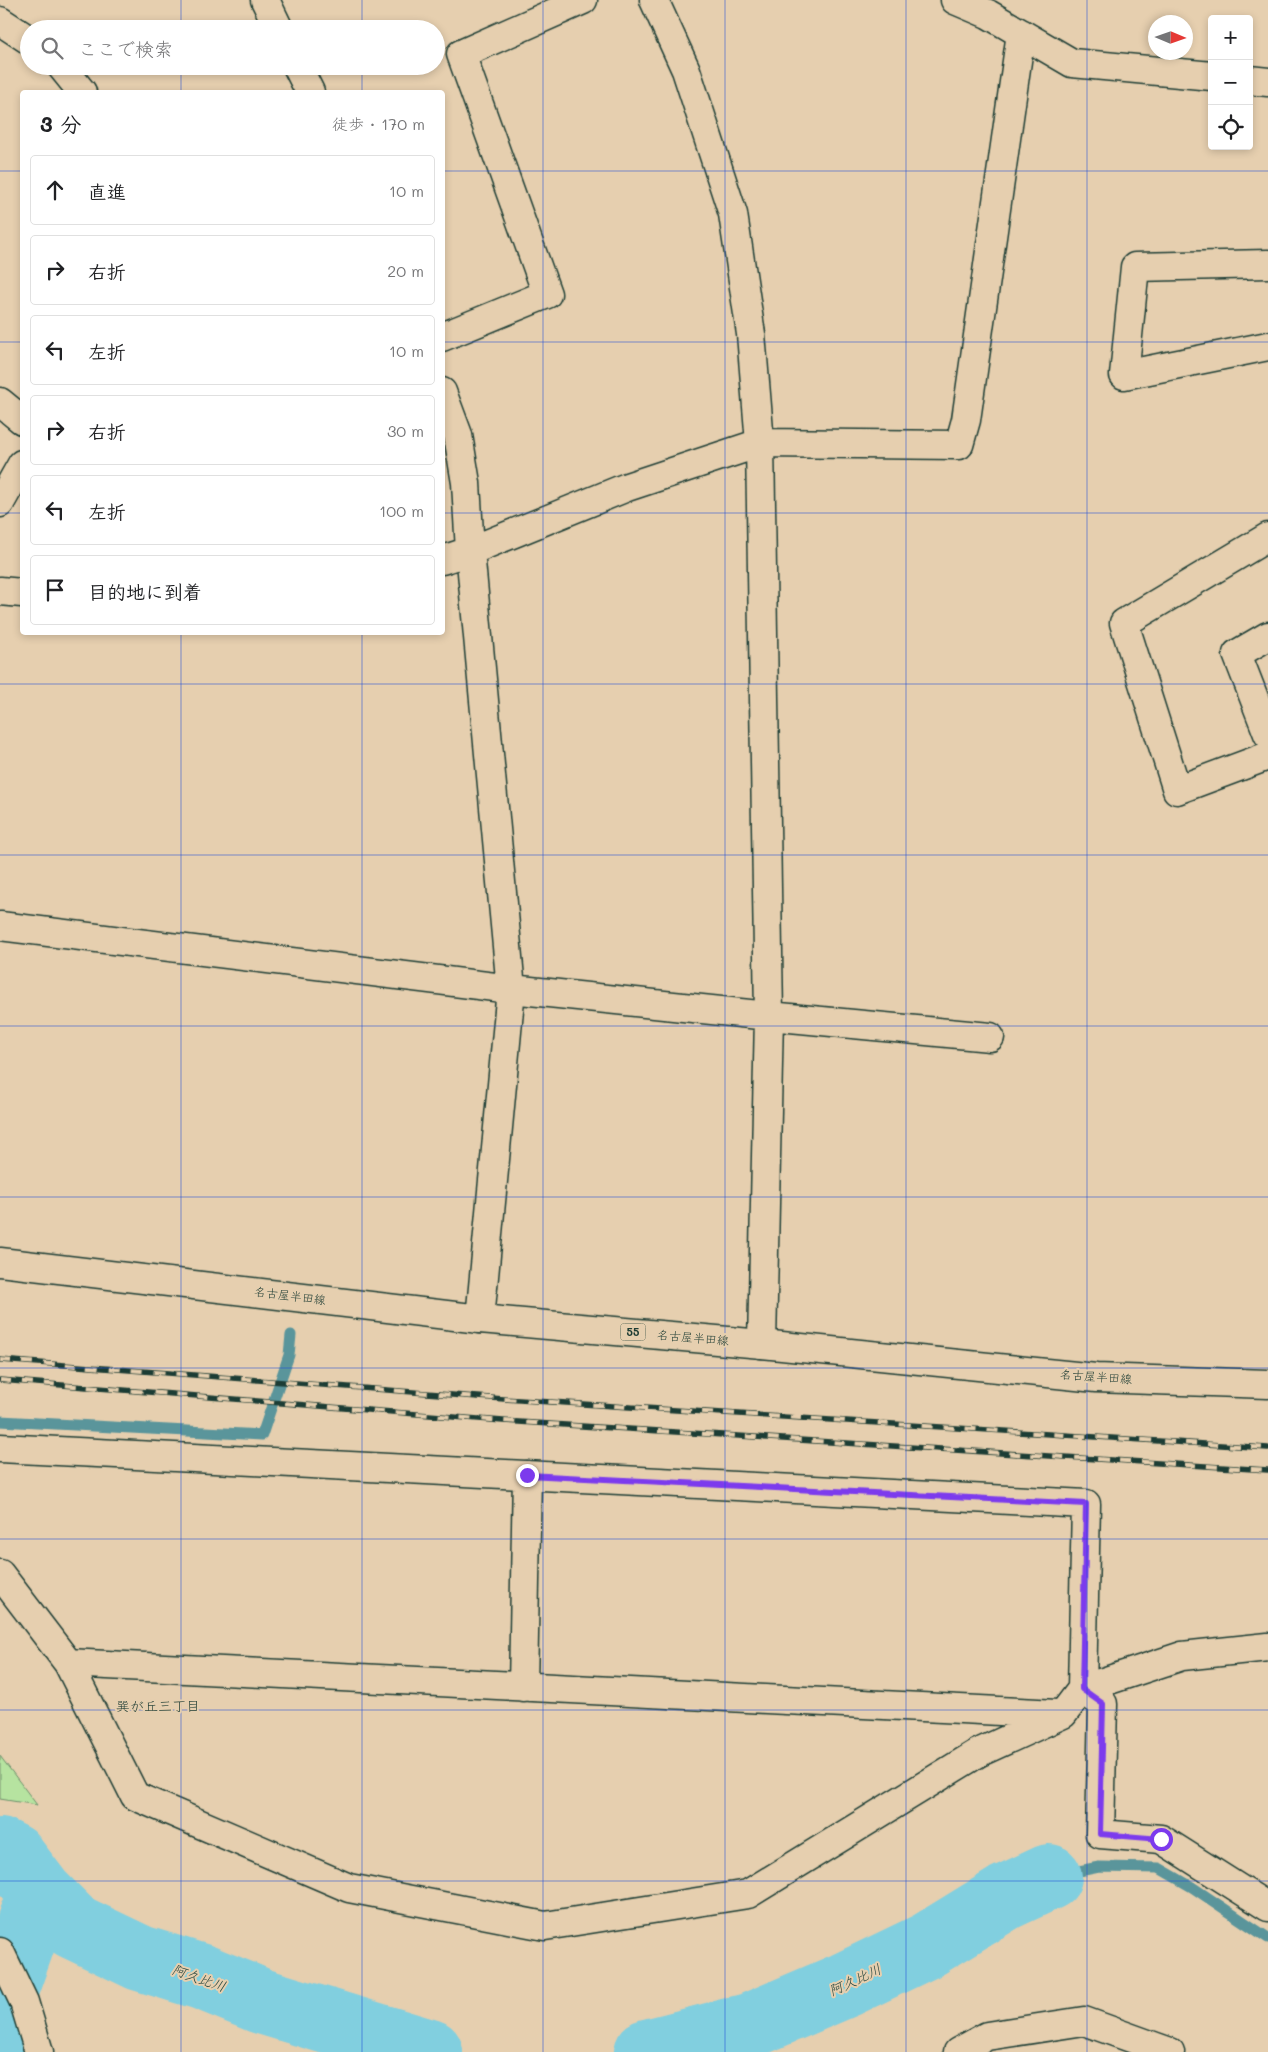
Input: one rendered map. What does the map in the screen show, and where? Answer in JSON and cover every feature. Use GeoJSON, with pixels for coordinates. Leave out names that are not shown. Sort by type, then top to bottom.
{"type":"FeatureCollection","features":[{"type":"Feature","properties":{"kind":"street"},"geometry":{"type":"LineString","coordinates":[[265,0],[275,20]]}},
{"type":"Feature","properties":{"kind":"street"},"geometry":{"type":"LineString","coordinates":[[445,336],[547,294],[460,54],[583,0]]}},
{"type":"Feature","properties":{"kind":"street"},"geometry":{"type":"LineString","coordinates":[[654,0],[686,70],[733,214],[751,334],[760,443],[769,1016],[762,1344]]}},
{"type":"Feature","properties":{"kind":"street"},"geometry":{"type":"LineString","coordinates":[[955,0],[988,14],[1072,63],[1208,76]]}},
{"type":"Feature","properties":{"kind":"street"},"geometry":{"type":"LineString","coordinates":[[0,21],[20,34]]}},
{"type":"Feature","properties":{"kind":"street"},"geometry":{"type":"LineString","coordinates":[[445,559],[627,487],[760,443],[959,445],[966,420],[1021,33]]}},
{"type":"Feature","properties":{"kind":"street"},"geometry":{"type":"LineString","coordinates":[[68,75],[80,90]]}},
{"type":"Feature","properties":{"kind":"street"},"geometry":{"type":"LineString","coordinates":[[302,75],[309,90]]}},
{"type":"Feature","properties":{"kind":"street"},"geometry":{"type":"LineString","coordinates":[[1253,80],[1268,82]]}},
{"type":"Feature","properties":{"kind":"street"},"geometry":{"type":"LineString","coordinates":[[1268,264],[1134,267],[1124,374],[1268,346]]}},
{"type":"Feature","properties":{"kind":"street"},"geometry":{"type":"LineString","coordinates":[[445,400],[458,435],[466,483],[470,550],[511,989],[480,1319]]}},
{"type":"Feature","properties":{"kind":"street"},"geometry":{"type":"LineString","coordinates":[[0,402],[20,418]]}},
{"type":"Feature","properties":{"kind":"street"},"geometry":{"type":"LineString","coordinates":[[0,503],[20,468]]}},
{"type":"Feature","properties":{"kind":"street"},"geometry":{"type":"LineString","coordinates":[[1268,537],[1124,623],[1177,790],[1268,756]]}},
{"type":"Feature","properties":{"kind":"street"},"geometry":{"type":"LineString","coordinates":[[0,591],[20,593]]}},
{"type":"Feature","properties":{"kind":"street"},"geometry":{"type":"LineString","coordinates":[[1268,636],[1237,654],[1268,734]]}},
{"type":"Feature","properties":{"kind":"street"},"geometry":{"type":"LineString","coordinates":[[0,926],[511,989],[990,1037]]}},
{"type":"Feature","properties":{"kind":"street","name":"名古屋半田線"},"geometry":{"type":"LineString","coordinates":[[0,1262],[480,1319],[762,1344],[1096,1378],[1268,1384]]}},
{"type":"Feature","properties":{"kind":"street"},"geometry":{"type":"LineString","coordinates":[[0,1448],[1086,1504],[1082,1689]]}},
{"type":"Feature","properties":{"kind":"street"},"geometry":{"type":"LineString","coordinates":[[523,1686],[527,1475]]}},
{"type":"Feature","properties":{"kind":"street"},"geometry":{"type":"LineString","coordinates":[[0,1574],[68,1663],[135,1796],[349,1888],[545,1926],[748,1894],[978,1753],[1062,1714],[1082,1689],[1182,1656],[1268,1647]]}},
{"type":"Feature","properties":{"kind":"street"},"geometry":{"type":"LineString","coordinates":[[68,1663],[1062,1714]]}},
{"type":"Feature","properties":{"kind":"street"},"geometry":{"type":"LineString","coordinates":[[1082,1689],[1103,1704],[1100,1834],[1161,1839],[1268,1908]]}},
{"type":"Feature","properties":{"kind":"street"},"geometry":{"type":"LineString","coordinates":[[0,1952],[24,2002],[38,2052]]}},
{"type":"Feature","properties":{"kind":"street"},"geometry":{"type":"LineString","coordinates":[[958,2052],[987,2036],[1084,2021],[1170,2052]]}},
{"type":"Feature","properties":{"kind":"green space"},"geometry":{"type":"Polygon","coordinates":[[[0,1756],[37,1805],[0,1799],[0,1756]]]}},
{"type":"Feature","properties":{"kind":"waterway"},"geometry":{"type":"LineString","coordinates":[[0,1421],[262,1435],[289,1355],[291,1335]]}},
{"type":"Feature","properties":{"kind":"waterway","name":"阿久比川"},"geometry":{"type":"LineString","coordinates":[[0,1850],[12,1856],[40,1893],[73,1926],[140,1958],[202,1977],[261,2001],[430,2052]]}},
{"type":"Feature","properties":{"kind":"waterway"},"geometry":{"type":"LineString","coordinates":[[1049,1877],[1099,1867],[1159,1868],[1192,1887],[1268,1938]]}},
{"type":"Feature","properties":{"kind":"waterway","name":"阿久比川"},"geometry":{"type":"LineString","coordinates":[[647,2052],[749,2026],[845,1985],[928,1945],[1006,1897],[1049,1877]]}},
{"type":"Feature","properties":{"kind":"waterway"},"geometry":{"type":"LineString","coordinates":[[9,2052],[1,2002],[40,1893]]}},
{"type":"Feature","properties":{"kind":"railway"},"geometry":{"type":"LineString","coordinates":[[0,1360],[504,1399],[1268,1448]]}},
{"type":"Feature","properties":{"kind":"railway"},"geometry":{"type":"LineString","coordinates":[[0,1380],[503,1421],[1268,1470]]}},
{"type":"Feature","properties":{"kind":"district","name":"巽が丘三丁目"},"geometry":{"type":"Point","coordinates":[158,1706]}},
{"type":"Feature","properties":{"kind":"route"},"geometry":{"type":"LineString","coordinates":[[527,1475],[1086,1504],[1082,1689],[1103,1704],[1100,1834],[1161,1839]]}}]}
